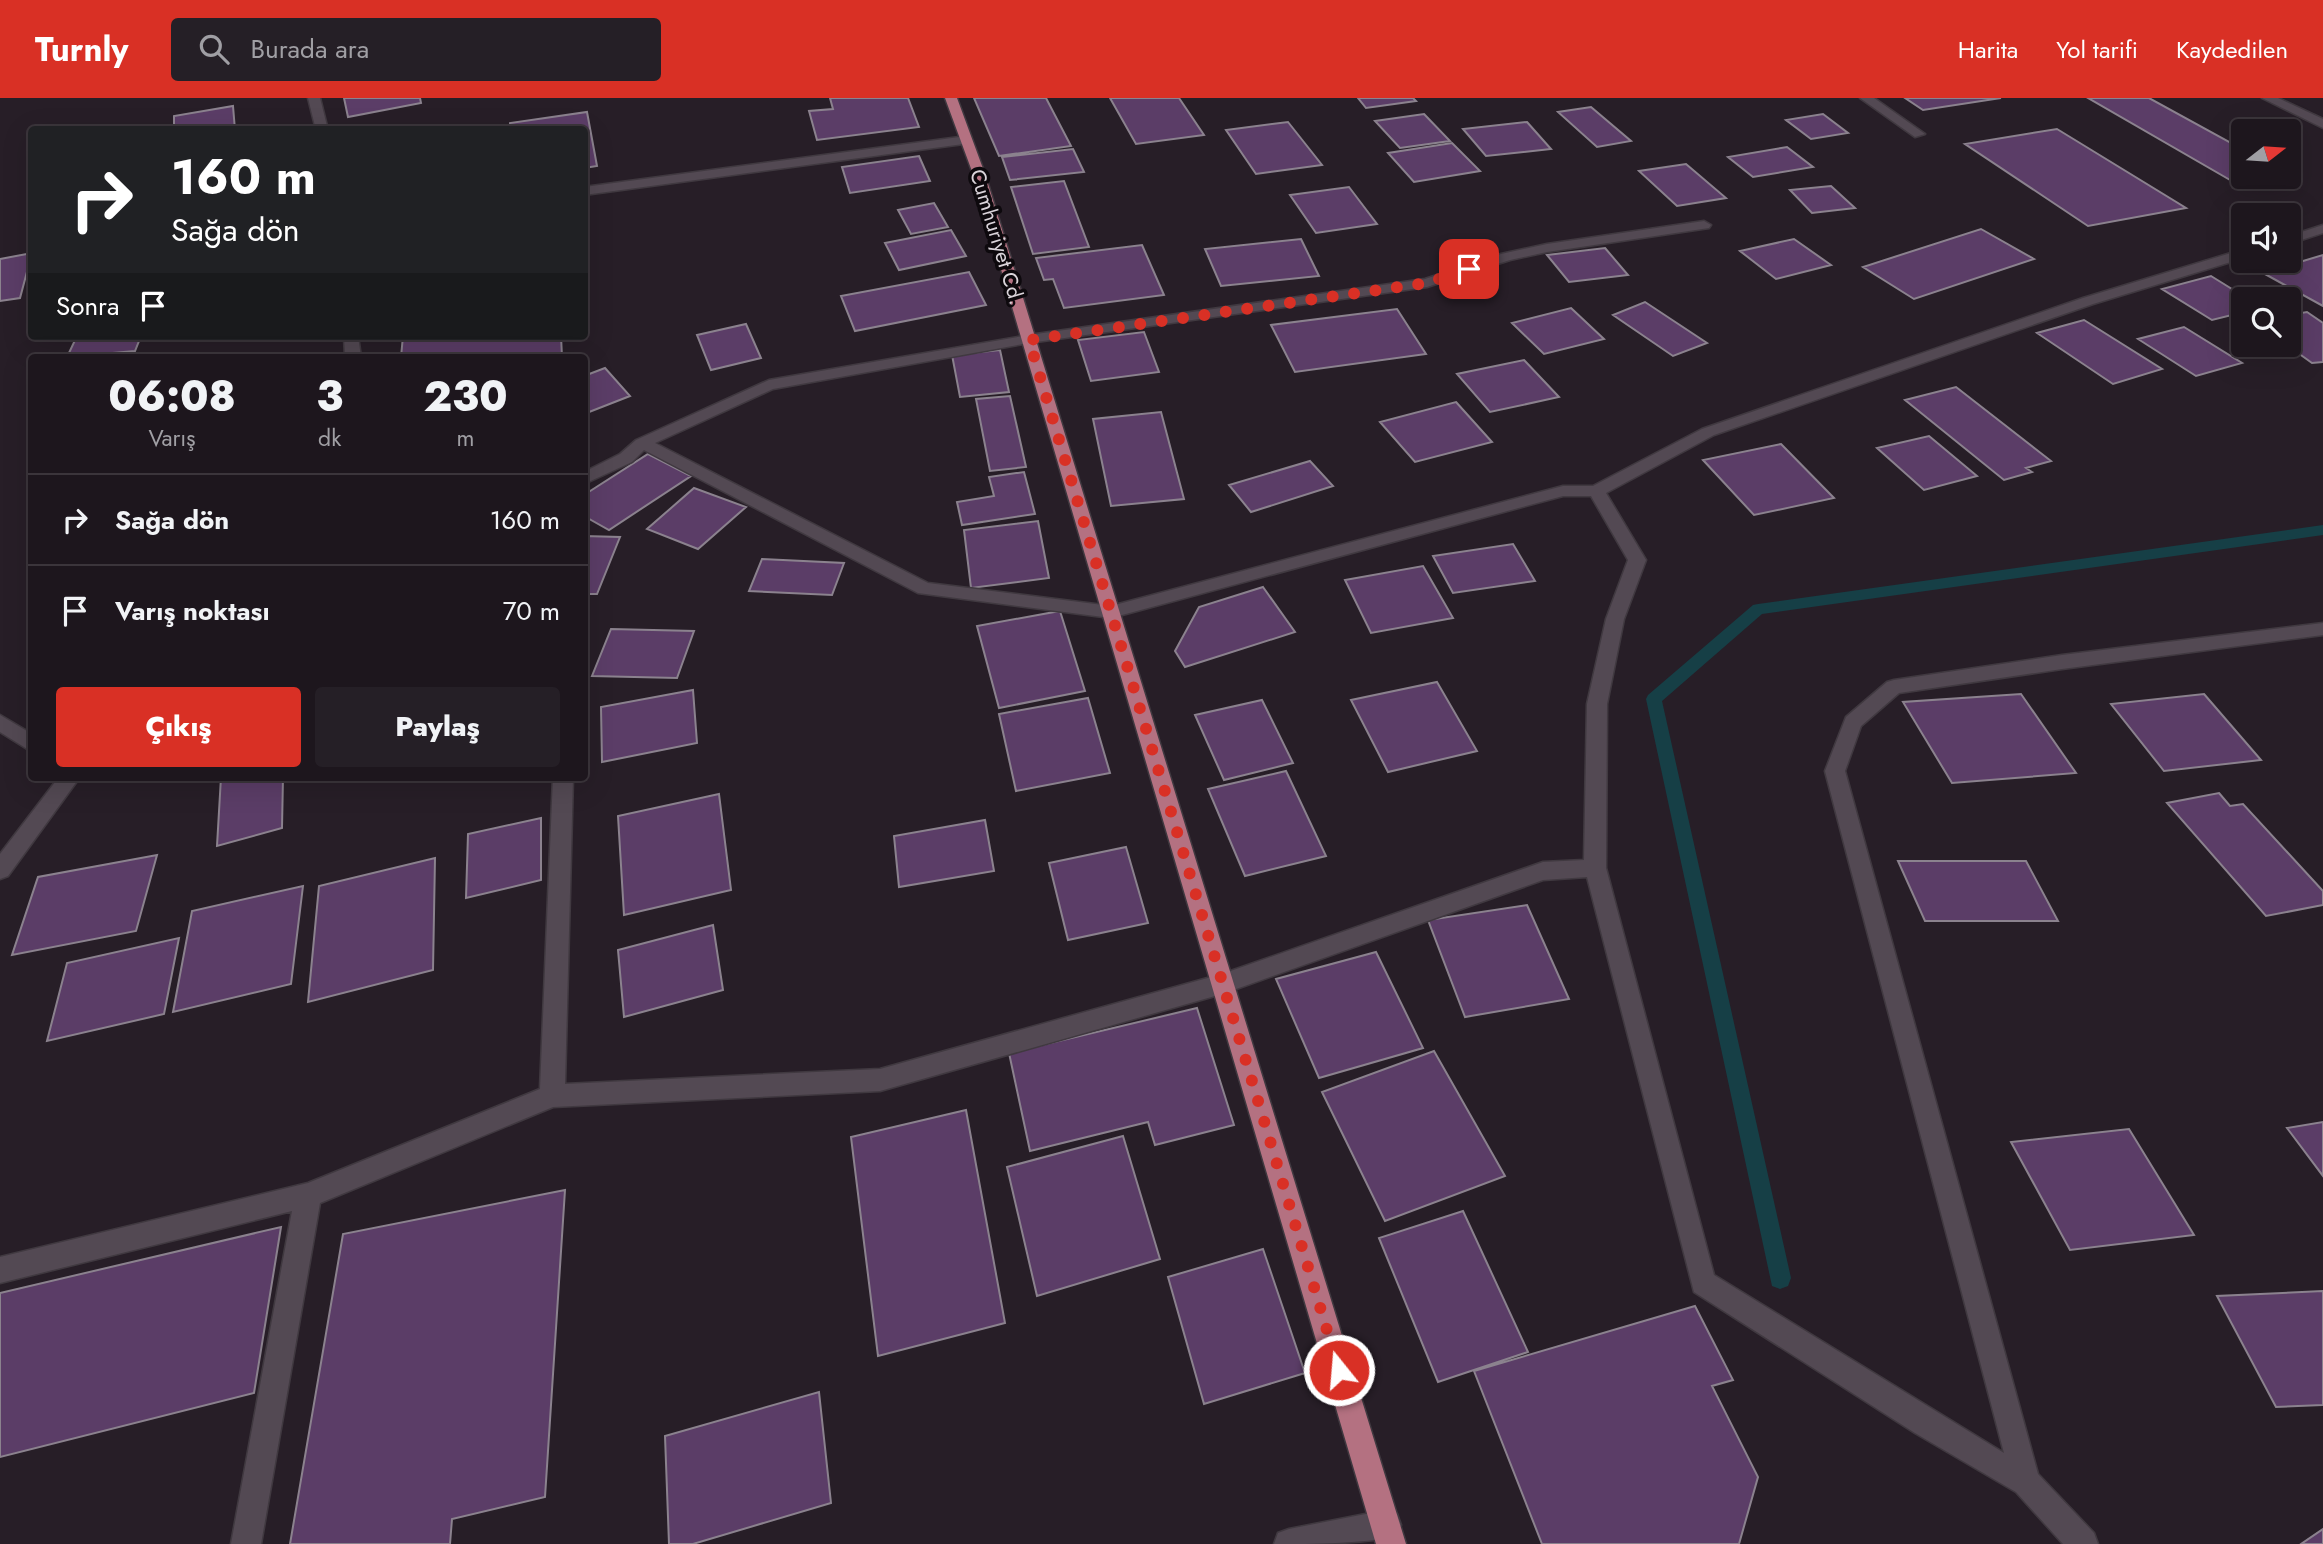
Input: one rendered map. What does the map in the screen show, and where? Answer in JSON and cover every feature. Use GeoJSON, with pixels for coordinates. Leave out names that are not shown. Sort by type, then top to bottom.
{"type":"FeatureCollection","features":[{"type":"Feature","properties":{"kind":"main road","name":"Cumhuriyet Cd."},"geometry":{"type":"LineString","coordinates":[[951,98],[967,140],[1029,340],[1388,1534]]}},
{"type":"Feature","properties":{"kind":"street"},"geometry":{"type":"LineString","coordinates":[[314,98],[321,126]]}},
{"type":"Feature","properties":{"kind":"street"},"geometry":{"type":"LineString","coordinates":[[1866,98],[1919,134]]}},
{"type":"Feature","properties":{"kind":"street"},"geometry":{"type":"LineString","coordinates":[[2268,98],[2323,124]]}},
{"type":"Feature","properties":{"kind":"street"},"geometry":{"type":"LineString","coordinates":[[588,190],[967,140]]}},
{"type":"Feature","properties":{"kind":"street"},"geometry":{"type":"LineString","coordinates":[[588,477],[626,458],[642,443],[769,385],[1029,340],[1427,283],[1506,257],[1547,248],[1704,225]]}},
{"type":"Feature","properties":{"kind":"street"},"geometry":{"type":"LineString","coordinates":[[2301,236],[2323,229]]}},
{"type":"Feature","properties":{"kind":"street"},"geometry":{"type":"LineString","coordinates":[[642,443],[923,589],[1111,612],[1563,491],[1596,491],[1708,432],[2088,301],[2231,257]]}},
{"type":"Feature","properties":{"kind":"street"},"geometry":{"type":"LineString","coordinates":[[1596,491],[1637,560],[1615,619],[1597,704],[1595,868],[1703,1283],[1926,1423],[2026,1482],[2083,1544]]}},
{"type":"Feature","properties":{"kind":"street"},"geometry":{"type":"LineString","coordinates":[[2026,1482],[1835,772],[1853,722],[1894,687],[2062,662],[2323,629]]}},
{"type":"Feature","properties":{"kind":"street"},"geometry":{"type":"LineString","coordinates":[[0,722],[28,742]]}},
{"type":"Feature","properties":{"kind":"street"},"geometry":{"type":"LineString","coordinates":[[0,870],[67,781]]}},
{"type":"Feature","properties":{"kind":"street"},"geometry":{"type":"LineString","coordinates":[[552,1096],[563,781]]}},
{"type":"Feature","properties":{"kind":"street"},"geometry":{"type":"LineString","coordinates":[[0,1270],[308,1195],[552,1096],[880,1080],[1222,984],[1543,871],[1595,868]]}},
{"type":"Feature","properties":{"kind":"street"},"geometry":{"type":"LineString","coordinates":[[246,1544],[308,1195]]}},
{"type":"Feature","properties":{"kind":"street"},"geometry":{"type":"LineString","coordinates":[[1289,1544],[1388,1534]]}},
{"type":"Feature","properties":{"kind":"building"},"geometry":{"type":"Polygon","coordinates":[[[344,98],[420,98],[421,103],[348,117],[344,98]]]}},
{"type":"Feature","properties":{"kind":"building"},"geometry":{"type":"Polygon","coordinates":[[[830,98],[908,98],[919,127],[817,140],[809,111],[833,109],[830,98]]]}},
{"type":"Feature","properties":{"kind":"building"},"geometry":{"type":"Polygon","coordinates":[[[974,98],[1046,98],[1071,146],[999,156],[974,98]]]}},
{"type":"Feature","properties":{"kind":"building"},"geometry":{"type":"Polygon","coordinates":[[[1110,98],[1179,98],[1204,135],[1136,144],[1110,98]]]}},
{"type":"Feature","properties":{"kind":"building"},"geometry":{"type":"Polygon","coordinates":[[[1358,98],[1413,98],[1416,101],[1366,108],[1358,98]]]}},
{"type":"Feature","properties":{"kind":"building"},"geometry":{"type":"Polygon","coordinates":[[[1905,98],[2001,98],[1923,110],[1905,98]]]}},
{"type":"Feature","properties":{"kind":"building"},"geometry":{"type":"Polygon","coordinates":[[[2088,98],[2149,98],[2231,143],[2231,180],[2088,98]]]}},
{"type":"Feature","properties":{"kind":"building"},"geometry":{"type":"Polygon","coordinates":[[[233,106],[235,126],[174,126],[174,116],[233,106]]]}},
{"type":"Feature","properties":{"kind":"building"},"geometry":{"type":"Polygon","coordinates":[[[1591,107],[1631,141],[1597,147],[1558,112],[1591,107]]]}},
{"type":"Feature","properties":{"kind":"building"},"geometry":{"type":"Polygon","coordinates":[[[587,112],[597,166],[588,167],[588,126],[510,126],[510,123],[587,112]]]}},
{"type":"Feature","properties":{"kind":"building"},"geometry":{"type":"Polygon","coordinates":[[[1424,114],[1450,141],[1400,148],[1375,121],[1424,114]]]}},
{"type":"Feature","properties":{"kind":"building"},"geometry":{"type":"Polygon","coordinates":[[[1823,114],[1848,133],[1811,139],[1786,120],[1823,114]]]}},
{"type":"Feature","properties":{"kind":"building"},"geometry":{"type":"Polygon","coordinates":[[[1288,122],[1322,165],[1256,174],[1226,130],[1288,122]]]}},
{"type":"Feature","properties":{"kind":"building"},"geometry":{"type":"Polygon","coordinates":[[[1527,122],[1551,149],[1486,156],[1463,129],[1527,122]]]}},
{"type":"Feature","properties":{"kind":"building"},"geometry":{"type":"Polygon","coordinates":[[[2057,129],[2186,208],[2088,226],[1965,144],[2057,129]]]}},
{"type":"Feature","properties":{"kind":"building"},"geometry":{"type":"Polygon","coordinates":[[[1452,143],[1480,171],[1414,182],[1388,153],[1452,143]]]}},
{"type":"Feature","properties":{"kind":"building"},"geometry":{"type":"Polygon","coordinates":[[[1787,147],[1813,167],[1753,177],[1728,157],[1787,147]]]}},
{"type":"Feature","properties":{"kind":"building"},"geometry":{"type":"Polygon","coordinates":[[[1073,149],[1084,172],[1010,180],[1002,157],[1073,149]]]}},
{"type":"Feature","properties":{"kind":"building"},"geometry":{"type":"Polygon","coordinates":[[[919,156],[930,181],[850,193],[842,167],[919,156]]]}},
{"type":"Feature","properties":{"kind":"building"},"geometry":{"type":"Polygon","coordinates":[[[1686,164],[1726,198],[1677,206],[1639,171],[1686,164]]]}},
{"type":"Feature","properties":{"kind":"building"},"geometry":{"type":"Polygon","coordinates":[[[1064,181],[1089,247],[1033,254],[1011,187],[1064,181]]]}},
{"type":"Feature","properties":{"kind":"building"},"geometry":{"type":"Polygon","coordinates":[[[1831,186],[1855,208],[1812,213],[1790,190],[1831,186]]]}},
{"type":"Feature","properties":{"kind":"building"},"geometry":{"type":"Polygon","coordinates":[[[1349,187],[1377,224],[1316,233],[1290,195],[1349,187]]]}},
{"type":"Feature","properties":{"kind":"building"},"geometry":{"type":"Polygon","coordinates":[[[934,203],[948,227],[911,234],[898,210],[934,203]]]}},
{"type":"Feature","properties":{"kind":"building"},"geometry":{"type":"Polygon","coordinates":[[[1981,229],[2034,259],[1914,299],[1863,267],[1981,229]]]}},
{"type":"Feature","properties":{"kind":"building"},"geometry":{"type":"Polygon","coordinates":[[[951,230],[966,256],[899,270],[885,243],[951,230]]]}},
{"type":"Feature","properties":{"kind":"building"},"geometry":{"type":"Polygon","coordinates":[[[1301,239],[1319,276],[1221,286],[1205,249],[1301,239]]]}},
{"type":"Feature","properties":{"kind":"building"},"geometry":{"type":"Polygon","coordinates":[[[1794,239],[1831,265],[1776,279],[1740,251],[1794,239]]]}},
{"type":"Feature","properties":{"kind":"building"},"geometry":{"type":"Polygon","coordinates":[[[1142,245],[1164,295],[1064,308],[1053,279],[1044,280],[1036,258],[1142,245]]]}},
{"type":"Feature","properties":{"kind":"building"},"geometry":{"type":"Polygon","coordinates":[[[1605,248],[1628,275],[1569,282],[1547,255],[1605,248]]]}},
{"type":"Feature","properties":{"kind":"building"},"geometry":{"type":"Polygon","coordinates":[[[28,254],[28,268],[20,298],[0,301],[0,259],[28,254]]]}},
{"type":"Feature","properties":{"kind":"building"},"geometry":{"type":"Polygon","coordinates":[[[2323,255],[2323,306],[2301,294],[2301,287],[2288,287],[2263,273],[2301,273],[2301,262],[2323,255]]]}},
{"type":"Feature","properties":{"kind":"building"},"geometry":{"type":"Polygon","coordinates":[[[969,272],[986,305],[855,331],[841,296],[969,272]]]}},
{"type":"Feature","properties":{"kind":"building"},"geometry":{"type":"Polygon","coordinates":[[[2211,276],[2231,288],[2231,315],[2212,320],[2162,289],[2211,276]]]}},
{"type":"Feature","properties":{"kind":"building"},"geometry":{"type":"Polygon","coordinates":[[[1645,302],[1707,343],[1673,356],[1613,315],[1645,302]]]}},
{"type":"Feature","properties":{"kind":"building"},"geometry":{"type":"Polygon","coordinates":[[[1571,308],[1604,339],[1544,354],[1512,323],[1571,308]]]}},
{"type":"Feature","properties":{"kind":"building"},"geometry":{"type":"Polygon","coordinates":[[[1397,309],[1426,354],[1295,372],[1271,325],[1397,309]]]}},
{"type":"Feature","properties":{"kind":"building"},"geometry":{"type":"Polygon","coordinates":[[[2307,312],[2323,323],[2323,362],[2312,363],[2301,355],[2301,313],[2307,312]]]}},
{"type":"Feature","properties":{"kind":"building"},"geometry":{"type":"Polygon","coordinates":[[[2084,320],[2162,369],[2113,384],[2037,333],[2084,320]]]}},
{"type":"Feature","properties":{"kind":"building"},"geometry":{"type":"Polygon","coordinates":[[[746,324],[761,358],[711,370],[697,335],[746,324]]]}},
{"type":"Feature","properties":{"kind":"building"},"geometry":{"type":"Polygon","coordinates":[[[2184,327],[2242,363],[2196,376],[2138,339],[2184,327]]]}},
{"type":"Feature","properties":{"kind":"building"},"geometry":{"type":"Polygon","coordinates":[[[1144,332],[1159,372],[1091,381],[1078,340],[1144,332]]]}},
{"type":"Feature","properties":{"kind":"building"},"geometry":{"type":"Polygon","coordinates":[[[75,340],[139,340],[135,351],[68,354],[75,340]]]}},
{"type":"Feature","properties":{"kind":"building"},"geometry":{"type":"Polygon","coordinates":[[[403,340],[561,340],[562,354],[401,354],[403,340]]]}},
{"type":"Feature","properties":{"kind":"building"},"geometry":{"type":"Polygon","coordinates":[[[1000,350],[1009,392],[960,397],[952,355],[1000,350]]]}},
{"type":"Feature","properties":{"kind":"building"},"geometry":{"type":"Polygon","coordinates":[[[1524,360],[1559,397],[1490,412],[1457,374],[1524,360]]]}},
{"type":"Feature","properties":{"kind":"building"},"geometry":{"type":"Polygon","coordinates":[[[605,368],[630,396],[588,412],[588,374],[605,368]]]}},
{"type":"Feature","properties":{"kind":"building"},"geometry":{"type":"Polygon","coordinates":[[[1956,387],[2051,461],[2026,468],[2032,472],[2004,480],[1905,400],[1956,387]]]}},
{"type":"Feature","properties":{"kind":"building"},"geometry":{"type":"Polygon","coordinates":[[[1010,396],[1026,467],[990,471],[976,399],[1010,396]]]}},
{"type":"Feature","properties":{"kind":"building"},"geometry":{"type":"Polygon","coordinates":[[[1456,402],[1492,442],[1415,462],[1380,422],[1456,402]]]}},
{"type":"Feature","properties":{"kind":"building"},"geometry":{"type":"Polygon","coordinates":[[[1161,412],[1184,499],[1111,506],[1093,419],[1161,412]]]}},
{"type":"Feature","properties":{"kind":"building"},"geometry":{"type":"Polygon","coordinates":[[[1929,436],[1977,476],[1924,490],[1877,448],[1929,436]]]}},
{"type":"Feature","properties":{"kind":"building"},"geometry":{"type":"Polygon","coordinates":[[[1781,444],[1834,498],[1754,515],[1703,460],[1781,444]]]}},
{"type":"Feature","properties":{"kind":"building"},"geometry":{"type":"Polygon","coordinates":[[[648,454],[691,476],[609,530],[588,518],[588,492],[648,454]]]}},
{"type":"Feature","properties":{"kind":"building"},"geometry":{"type":"Polygon","coordinates":[[[1310,461],[1333,486],[1251,512],[1229,485],[1310,461]]]}},
{"type":"Feature","properties":{"kind":"building"},"geometry":{"type":"Polygon","coordinates":[[[1024,472],[1035,514],[962,525],[957,502],[994,496],[989,477],[1024,472]]]}},
{"type":"Feature","properties":{"kind":"building"},"geometry":{"type":"Polygon","coordinates":[[[694,488],[746,507],[698,549],[647,529],[694,488]]]}},
{"type":"Feature","properties":{"kind":"building"},"geometry":{"type":"Polygon","coordinates":[[[1038,521],[1049,578],[971,588],[964,530],[1038,521]]]}},
{"type":"Feature","properties":{"kind":"building"},"geometry":{"type":"Polygon","coordinates":[[[588,536],[620,537],[597,594],[588,594],[588,536]]]}},
{"type":"Feature","properties":{"kind":"building"},"geometry":{"type":"Polygon","coordinates":[[[1513,544],[1535,581],[1453,593],[1433,556],[1513,544]]]}},
{"type":"Feature","properties":{"kind":"building"},"geometry":{"type":"Polygon","coordinates":[[[762,559],[844,563],[832,595],[749,591],[762,559]]]}},
{"type":"Feature","properties":{"kind":"building"},"geometry":{"type":"Polygon","coordinates":[[[1423,566],[1453,618],[1371,633],[1345,580],[1423,566]]]}},
{"type":"Feature","properties":{"kind":"building"},"geometry":{"type":"Polygon","coordinates":[[[1263,587],[1295,632],[1185,667],[1175,651],[1199,607],[1263,587]]]}},
{"type":"Feature","properties":{"kind":"building"},"geometry":{"type":"Polygon","coordinates":[[[1060,611],[1085,691],[999,708],[977,626],[1060,611]]]}},
{"type":"Feature","properties":{"kind":"building"},"geometry":{"type":"Polygon","coordinates":[[[611,629],[694,631],[677,678],[592,676],[611,629]]]}},
{"type":"Feature","properties":{"kind":"building"},"geometry":{"type":"Polygon","coordinates":[[[1437,682],[1477,751],[1388,772],[1351,700],[1437,682]]]}},
{"type":"Feature","properties":{"kind":"building"},"geometry":{"type":"Polygon","coordinates":[[[693,690],[697,743],[602,762],[601,707],[693,690]]]}},
{"type":"Feature","properties":{"kind":"building"},"geometry":{"type":"Polygon","coordinates":[[[2021,694],[2076,773],[1952,783],[1903,702],[2021,694]]]}},
{"type":"Feature","properties":{"kind":"building"},"geometry":{"type":"Polygon","coordinates":[[[2204,694],[2261,760],[2164,771],[2111,704],[2204,694]]]}},
{"type":"Feature","properties":{"kind":"building"},"geometry":{"type":"Polygon","coordinates":[[[1088,698],[1110,773],[1016,791],[999,714],[1088,698]]]}},
{"type":"Feature","properties":{"kind":"building"},"geometry":{"type":"Polygon","coordinates":[[[1262,700],[1293,763],[1224,780],[1195,715],[1262,700]]]}},
{"type":"Feature","properties":{"kind":"building"},"geometry":{"type":"Polygon","coordinates":[[[1286,771],[1326,856],[1245,876],[1208,789],[1286,771]]]}},
{"type":"Feature","properties":{"kind":"building"},"geometry":{"type":"Polygon","coordinates":[[[221,781],[283,781],[282,828],[217,846],[221,781]]]}},
{"type":"Feature","properties":{"kind":"building"},"geometry":{"type":"Polygon","coordinates":[[[2219,793],[2230,806],[2243,804],[2323,891],[2323,905],[2266,916],[2167,803],[2219,793]]]}},
{"type":"Feature","properties":{"kind":"building"},"geometry":{"type":"Polygon","coordinates":[[[719,794],[731,890],[624,915],[618,816],[719,794]]]}},
{"type":"Feature","properties":{"kind":"building"},"geometry":{"type":"Polygon","coordinates":[[[541,818],[541,880],[466,898],[468,834],[541,818]]]}},
{"type":"Feature","properties":{"kind":"building"},"geometry":{"type":"Polygon","coordinates":[[[985,820],[994,871],[899,887],[894,836],[985,820]]]}},
{"type":"Feature","properties":{"kind":"building"},"geometry":{"type":"Polygon","coordinates":[[[1126,847],[1148,923],[1068,940],[1049,863],[1126,847]]]}},
{"type":"Feature","properties":{"kind":"building"},"geometry":{"type":"Polygon","coordinates":[[[157,855],[136,931],[12,955],[38,877],[157,855]]]}},
{"type":"Feature","properties":{"kind":"building"},"geometry":{"type":"Polygon","coordinates":[[[435,858],[433,970],[308,1002],[319,886],[435,858]]]}},
{"type":"Feature","properties":{"kind":"building"},"geometry":{"type":"Polygon","coordinates":[[[1898,861],[2026,861],[2058,921],[1925,921],[1898,861]]]}},
{"type":"Feature","properties":{"kind":"building"},"geometry":{"type":"Polygon","coordinates":[[[303,886],[291,984],[173,1012],[192,911],[303,886]]]}},
{"type":"Feature","properties":{"kind":"building"},"geometry":{"type":"Polygon","coordinates":[[[1527,905],[1569,999],[1465,1017],[1428,920],[1527,905]]]}},
{"type":"Feature","properties":{"kind":"building"},"geometry":{"type":"Polygon","coordinates":[[[713,925],[723,990],[624,1017],[618,950],[713,925]]]}},
{"type":"Feature","properties":{"kind":"building"},"geometry":{"type":"Polygon","coordinates":[[[179,938],[164,1014],[47,1041],[67,963],[179,938]]]}},
{"type":"Feature","properties":{"kind":"building"},"geometry":{"type":"Polygon","coordinates":[[[1376,952],[1423,1048],[1319,1078],[1276,979],[1376,952]]]}},
{"type":"Feature","properties":{"kind":"building"},"geometry":{"type":"Polygon","coordinates":[[[1197,1008],[1234,1125],[1155,1145],[1148,1122],[1030,1151],[1009,1053],[1197,1008]]]}},
{"type":"Feature","properties":{"kind":"building"},"geometry":{"type":"Polygon","coordinates":[[[1434,1051],[1505,1176],[1385,1221],[1322,1092],[1434,1051]]]}},
{"type":"Feature","properties":{"kind":"building"},"geometry":{"type":"Polygon","coordinates":[[[966,1110],[1005,1323],[878,1356],[851,1137],[966,1110]]]}},
{"type":"Feature","properties":{"kind":"building"},"geometry":{"type":"Polygon","coordinates":[[[2323,1122],[2323,1176],[2287,1128],[2323,1122]]]}},
{"type":"Feature","properties":{"kind":"building"},"geometry":{"type":"Polygon","coordinates":[[[2129,1129],[2194,1235],[2070,1250],[2011,1142],[2129,1129]]]}},
{"type":"Feature","properties":{"kind":"building"},"geometry":{"type":"Polygon","coordinates":[[[1123,1136],[1160,1259],[1037,1296],[1007,1167],[1123,1136]]]}},
{"type":"Feature","properties":{"kind":"building"},"geometry":{"type":"Polygon","coordinates":[[[565,1190],[545,1497],[452,1519],[450,1544],[290,1544],[343,1234],[565,1190]]]}},
{"type":"Feature","properties":{"kind":"building"},"geometry":{"type":"Polygon","coordinates":[[[1463,1211],[1528,1352],[1438,1382],[1379,1238],[1463,1211]]]}},
{"type":"Feature","properties":{"kind":"building"},"geometry":{"type":"Polygon","coordinates":[[[281,1227],[254,1393],[0,1457],[0,1293],[281,1227]]]}},
{"type":"Feature","properties":{"kind":"building"},"geometry":{"type":"Polygon","coordinates":[[[1263,1249],[1305,1373],[1204,1404],[1168,1277],[1263,1249]]]}},
{"type":"Feature","properties":{"kind":"building"},"geometry":{"type":"Polygon","coordinates":[[[2323,1291],[2323,1405],[2276,1407],[2217,1296],[2323,1291]]]}},
{"type":"Feature","properties":{"kind":"building"},"geometry":{"type":"Polygon","coordinates":[[[1695,1306],[1733,1380],[1712,1386],[1758,1477],[1739,1544],[1542,1544],[1474,1371],[1695,1306]]]}},
{"type":"Feature","properties":{"kind":"building"},"geometry":{"type":"Polygon","coordinates":[[[819,1392],[831,1503],[693,1544],[669,1544],[665,1436],[819,1392]]]}},
{"type":"Feature","properties":{"kind":"building"},"geometry":{"type":"Polygon","coordinates":[[[2323,1529],[2323,1544],[2301,1544],[2323,1529]]]}},
{"type":"Feature","properties":{"kind":"waterway"},"geometry":{"type":"LineString","coordinates":[[1780,1278],[1654,699],[1758,609],[2323,530]]}},
{"type":"Feature","properties":{"kind":"route"},"geometry":{"type":"LineString","coordinates":[[1339,1370],[1029,340],[1427,283],[1469,269]]}}]}
